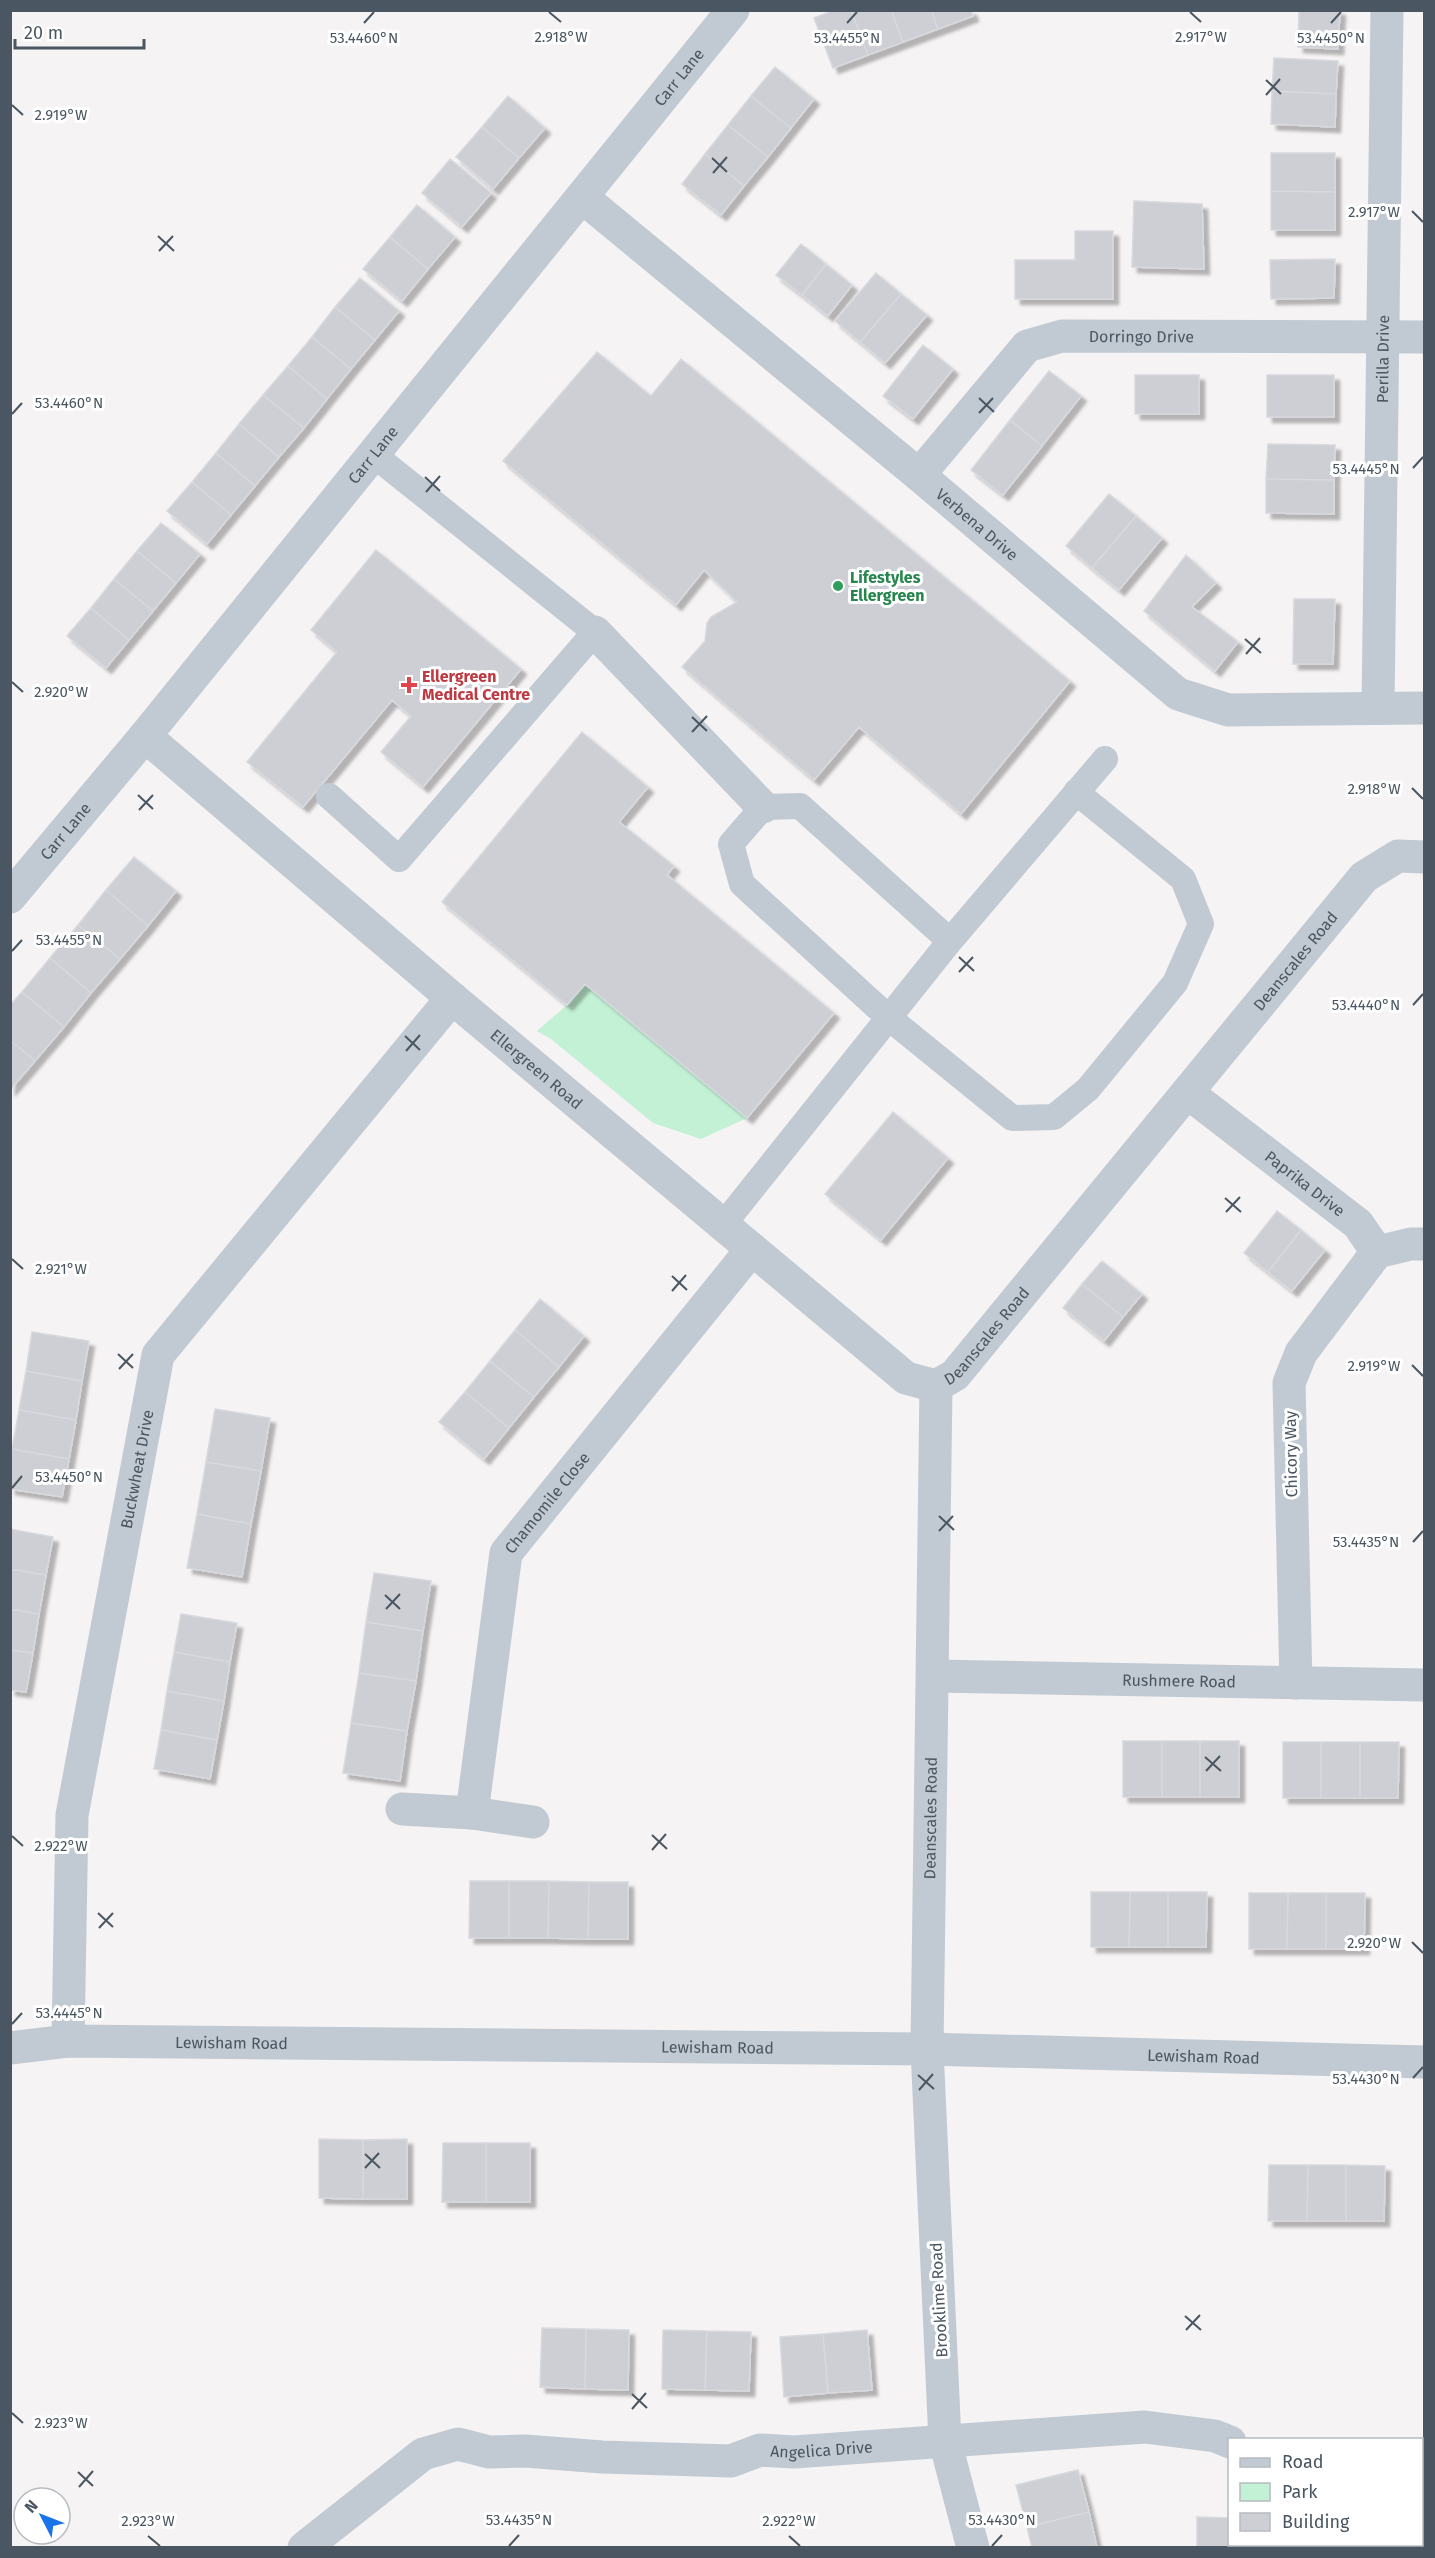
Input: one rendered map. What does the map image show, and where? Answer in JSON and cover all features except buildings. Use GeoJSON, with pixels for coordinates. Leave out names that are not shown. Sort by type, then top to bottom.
{"type":"FeatureCollection","features":[{"type":"Feature","properties":{"kind":"street","name":"Carr Lane"},"geometry":{"type":"LineString","coordinates":[[10,897],[145,736],[733,10]]}},
{"type":"Feature","properties":{"kind":"street","name":"Perilla Drive"},"geometry":{"type":"LineString","coordinates":[[1378,707],[1387,10]]}},
{"type":"Feature","properties":{"kind":"street","name":"Verbena Drive"},"geometry":{"type":"LineString","coordinates":[[582,197],[919,475],[1178,694],[1228,710],[1425,708]]}},
{"type":"Feature","properties":{"kind":"street","name":"Dorringo Drive"},"geometry":{"type":"LineString","coordinates":[[919,475],[1027,346],[1062,336],[1383,335],[1425,337]]}},
{"type":"Feature","properties":{"kind":"street"},"geometry":{"type":"LineString","coordinates":[[595,632],[763,807]]}},
{"type":"Feature","properties":{"kind":"street","name":"Ellergreen Road"},"geometry":{"type":"LineString","coordinates":[[145,736],[452,998],[906,1378],[936,1386]]}},
{"type":"Feature","properties":{"kind":"street","name":"Deanscales Road"},"geometry":{"type":"LineString","coordinates":[[927,2049],[936,1386],[955,1375],[1364,877],[1398,856],[1425,857]]}},
{"type":"Feature","properties":{"kind":"street","name":"Buckwheat Drive"},"geometry":{"type":"LineString","coordinates":[[68,2041],[72,1815],[158,1355],[452,998]]}},
{"type":"Feature","properties":{"kind":"street","name":"Paprika Drive"},"geometry":{"type":"LineString","coordinates":[[1188,1093],[1358,1224],[1377,1252]]}},
{"type":"Feature","properties":{"kind":"street"},"geometry":{"type":"LineString","coordinates":[[1377,1252],[1411,1244],[1425,1244]]}},
{"type":"Feature","properties":{"kind":"street","name":"Chamomile Close"},"geometry":{"type":"LineString","coordinates":[[472,1813],[506,1553],[752,1249]]}},
{"type":"Feature","properties":{"kind":"street","name":"Chicory Way"},"geometry":{"type":"LineString","coordinates":[[1296,1683],[1289,1383],[1301,1353],[1377,1252]]}},
{"type":"Feature","properties":{"kind":"street","name":"Rushmere Road"},"geometry":{"type":"LineString","coordinates":[[933,1676],[1425,1685]]}},
{"type":"Feature","properties":{"kind":"street"},"geometry":{"type":"LineString","coordinates":[[402,1809],[472,1813],[533,1821]]}},
{"type":"Feature","properties":{"kind":"street","name":"Lewisham Road"},"geometry":{"type":"LineString","coordinates":[[10,2048],[68,2041],[927,2049],[1425,2062]]}},
{"type":"Feature","properties":{"kind":"street","name":"Brooklime Road"},"geometry":{"type":"LineString","coordinates":[[927,2049],[945,2441],[973,2547]]}},
{"type":"Feature","properties":{"kind":"street","name":"Angelica Drive"},"geometry":{"type":"LineString","coordinates":[[304,2547],[423,2454],[458,2444],[489,2452],[525,2451],[602,2457],[731,2461],[760,2450],[794,2452],[1145,2427],[1215,2436],[1228,2441]]}},
{"type":"Feature","properties":{"kind":"lane"},"geometry":{"type":"LineString","coordinates":[[329,796],[399,859],[595,632],[374,455]]}},
{"type":"Feature","properties":{"kind":"lane"},"geometry":{"type":"LineString","coordinates":[[723,1225],[950,940],[1105,759]]}},
{"type":"Feature","properties":{"kind":"lane"},"geometry":{"type":"LineString","coordinates":[[950,940],[800,806],[763,807],[731,844],[742,884],[889,1018],[1012,1118],[1054,1117],[1088,1089],[1175,983],[1201,924],[1183,879],[1076,792]]}},
{"type":"Feature","properties":{"kind":"green space"},"geometry":{"type":"Polygon","coordinates":[[[585,984],[747,1118],[701,1139],[653,1123],[551,1039],[537,1031],[567,1005],[585,984]]]}},
{"type":"Feature","properties":{"kind":"place","name":"Lifestyles Ellergreen"},"geometry":{"type":"Point","coordinates":[838,586]}},
{"type":"Feature","properties":{"kind":"place","name":"Ellergreen Medical Centre"},"geometry":{"type":"Point","coordinates":[409,685]}}]}
